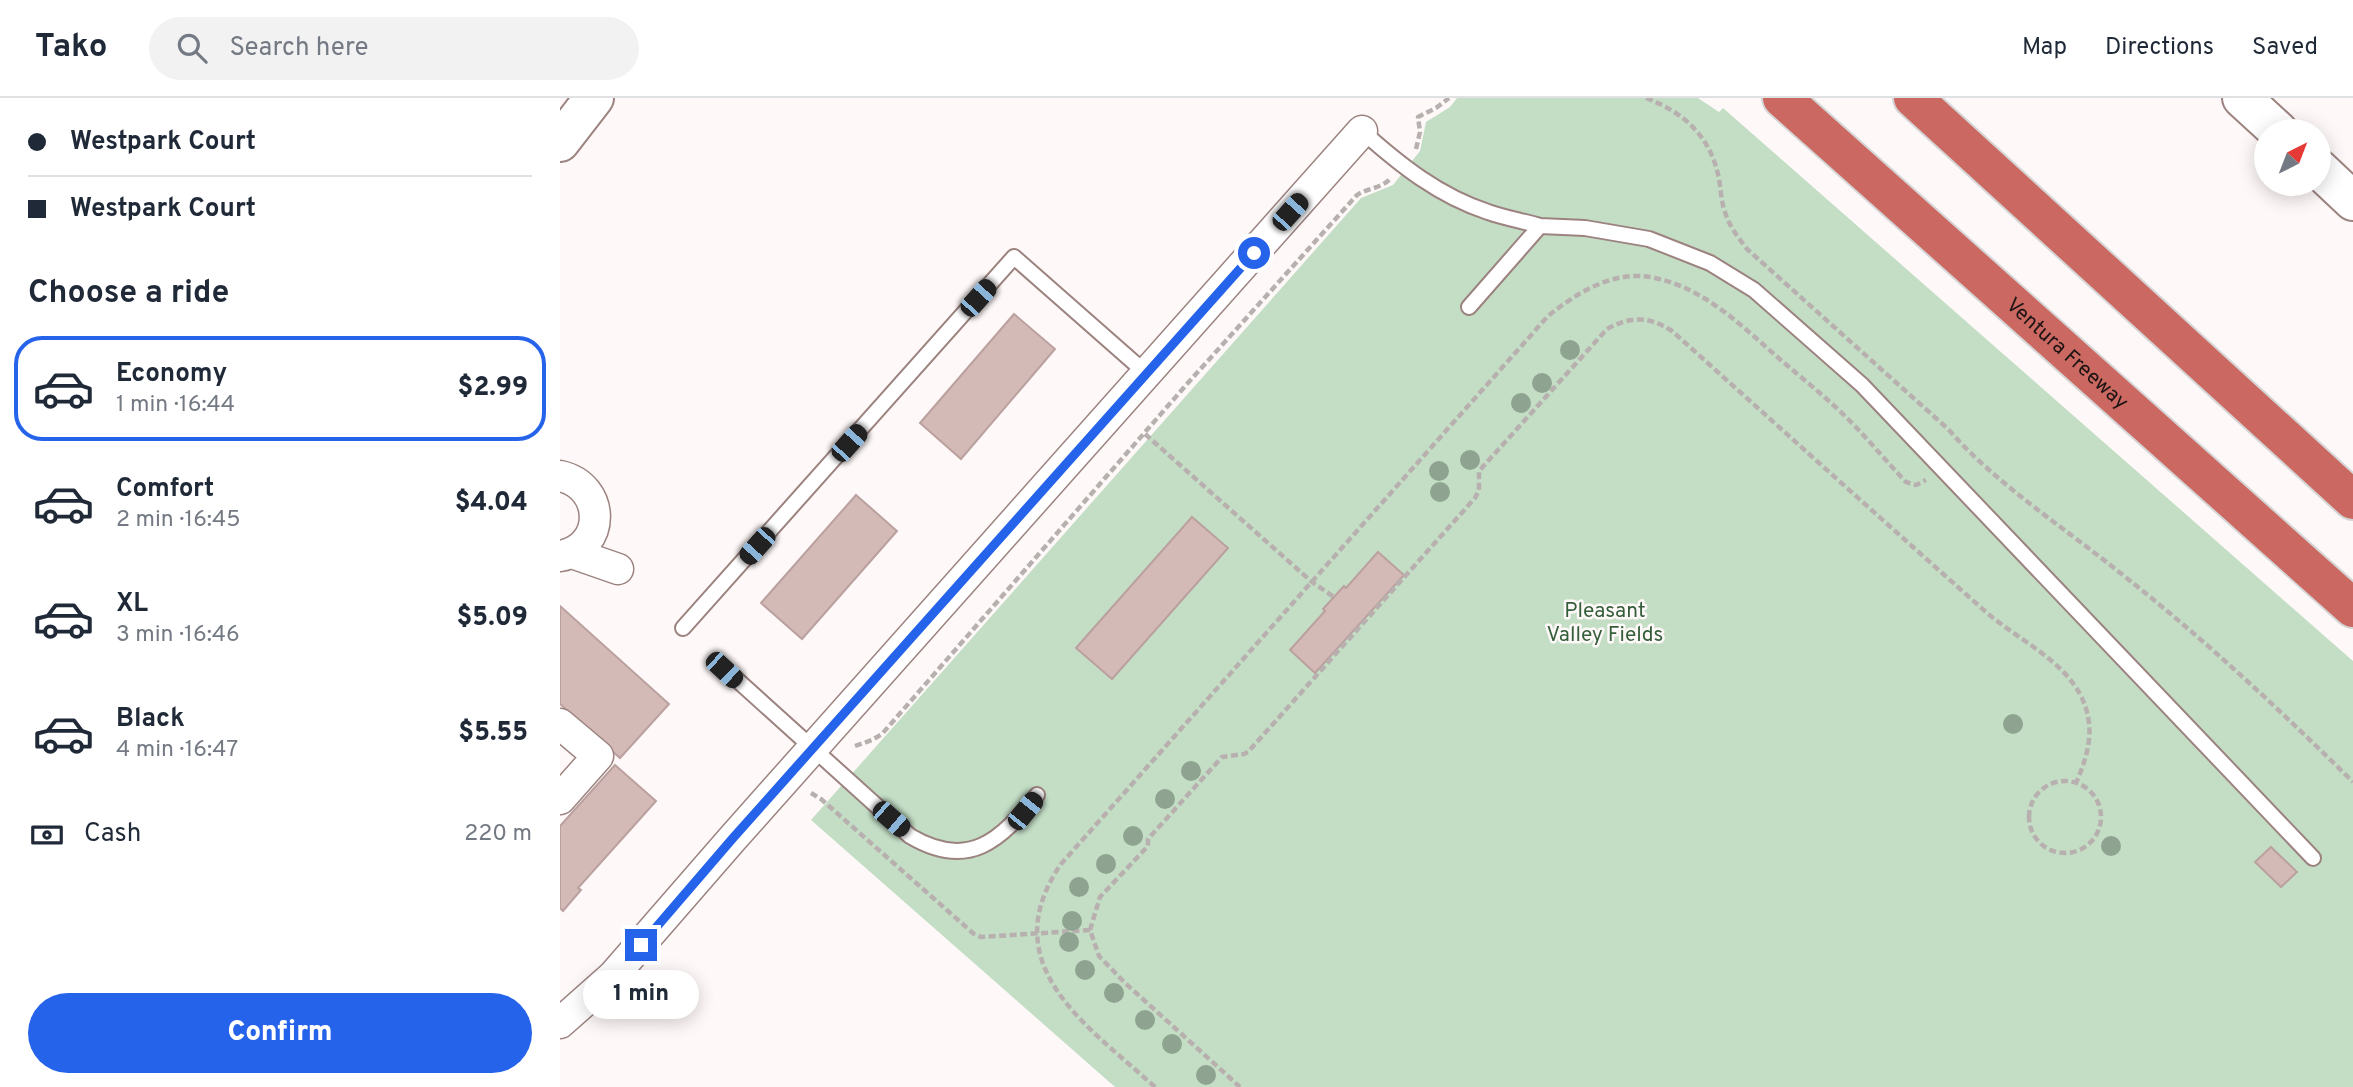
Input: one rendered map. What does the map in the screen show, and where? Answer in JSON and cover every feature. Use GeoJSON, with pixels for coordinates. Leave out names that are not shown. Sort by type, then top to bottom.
{"type":"FeatureCollection","features":[{"type":"Feature","properties":{"kind":"highway","name":"Ventura Freeway"},"geometry":{"type":"LineString","coordinates":[[1782,98],[2353,608]]}},
{"type":"Feature","properties":{"kind":"highway"},"geometry":{"type":"LineString","coordinates":[[1913,98],[2353,500]]}},
{"type":"Feature","properties":{"kind":"main road"},"geometry":{"type":"LineString","coordinates":[[560,142],[594,98]]}},
{"type":"Feature","properties":{"kind":"main road"},"geometry":{"type":"LineString","coordinates":[[2242,98],[2265,119]]}},
{"type":"Feature","properties":{"kind":"main road"},"geometry":{"type":"LineString","coordinates":[[2331,180],[2353,201]]}},
{"type":"Feature","properties":{"kind":"street"},"geometry":{"type":"LineString","coordinates":[[560,1023],[613,976],[1362,131]]}},
{"type":"Feature","properties":{"kind":"street"},"geometry":{"type":"LineString","coordinates":[[560,476],[577,482],[588,493],[594,507],[593,530],[585,544],[566,554]]}},
{"type":"Feature","properties":{"kind":"street"},"geometry":{"type":"LineString","coordinates":[[566,554],[618,569],[593,530]]}},
{"type":"Feature","properties":{"kind":"street"},"geometry":{"type":"LineString","coordinates":[[560,724],[598,756],[560,799]]}},
{"type":"Feature","properties":{"kind":"lane"},"geometry":{"type":"LineString","coordinates":[[1362,131],[1403,167],[1446,194],[1488,212],[1540,226],[1585,228],[1649,239],[1710,262],[1754,290],[1862,385],[2313,858]]}},
{"type":"Feature","properties":{"kind":"lane"},"geometry":{"type":"LineString","coordinates":[[1469,307],[1540,226]]}},
{"type":"Feature","properties":{"kind":"lane"},"geometry":{"type":"LineString","coordinates":[[683,628],[1014,257],[1147,374]]}},
{"type":"Feature","properties":{"kind":"lane"},"geometry":{"type":"LineString","coordinates":[[724,670],[910,836],[938,849],[960,851],[987,844],[1008,829],[1037,795]]}},
{"type":"Feature","properties":{"kind":"path"},"geometry":{"type":"LineString","coordinates":[[850,747],[882,734],[1357,195],[1383,186],[1403,167],[1416,151],[1420,132],[1418,117],[1449,98]]}},
{"type":"Feature","properties":{"kind":"path"},"geometry":{"type":"LineString","coordinates":[[1646,98],[1681,115],[1695,126],[1706,142],[1714,156],[1725,212],[1732,230],[1747,249],[1938,419],[1972,454],[2188,627],[2271,702],[2353,782]]}},
{"type":"Feature","properties":{"kind":"path"},"geometry":{"type":"LineString","coordinates":[[1155,1087],[1069,1010],[1047,975],[1037,933],[1042,900],[1048,883],[1061,864],[1548,316],[1592,286],[1624,277],[1654,277],[1688,289],[1728,314],[1847,418],[1906,481],[1916,485],[1924,482]]}},
{"type":"Feature","properties":{"kind":"path"},"geometry":{"type":"LineString","coordinates":[[1240,1087],[1124,982],[1100,956],[1090,930],[1100,897],[1148,846],[1149,839],[1222,757],[1248,752],[1475,499],[1479,490],[1479,471],[1607,329],[1633,318],[1659,323],[1672,331],[1990,615],[2057,665],[2072,681],[2081,697],[2091,733],[2088,752],[2076,783]]}},
{"type":"Feature","properties":{"kind":"path"},"geometry":{"type":"LineString","coordinates":[[1145,434],[1312,582],[1334,597]]}},
{"type":"Feature","properties":{"kind":"path"},"geometry":{"type":"LineString","coordinates":[[2063,781],[2076,783],[2088,790],[2099,807],[2101,820],[2097,833],[2089,844],[2077,851],[2064,853],[2050,850],[2032,833],[2030,807],[2036,796],[2050,784],[2063,781]]}},
{"type":"Feature","properties":{"kind":"path"},"geometry":{"type":"LineString","coordinates":[[810,793],[821,799],[974,934],[981,937],[1090,930]]}},
{"type":"Feature","properties":{"kind":"green space","name":"Pleasant Valley Fields"},"geometry":{"type":"Polygon","coordinates":[[[1457,98],[1698,98],[1719,112],[1723,108],[2353,661],[2353,1087],[1115,1087],[811,820],[1361,198],[1393,185],[1420,151],[1426,122],[1450,107],[1457,98]]]}},
{"type":"Feature","properties":{"kind":"building"},"geometry":{"type":"Polygon","coordinates":[[[1014,314],[1055,349],[961,459],[920,423],[1014,314]]]}},
{"type":"Feature","properties":{"kind":"building"},"geometry":{"type":"Polygon","coordinates":[[[856,495],[897,531],[802,639],[761,603],[856,495]]]}},
{"type":"Feature","properties":{"kind":"building"},"geometry":{"type":"Polygon","coordinates":[[[1192,517],[1228,548],[1112,679],[1076,648],[1192,517]]]}},
{"type":"Feature","properties":{"kind":"building"},"geometry":{"type":"Polygon","coordinates":[[[1378,552],[1404,575],[1315,673],[1290,650],[1325,611],[1323,609],[1378,552]]]}},
{"type":"Feature","properties":{"kind":"building"},"geometry":{"type":"Polygon","coordinates":[[[560,606],[669,704],[620,758],[560,704],[560,606]]]}},
{"type":"Feature","properties":{"kind":"building"},"geometry":{"type":"Polygon","coordinates":[[[615,765],[656,801],[578,888],[581,890],[563,911],[560,908],[560,826],[615,765]]]}},
{"type":"Feature","properties":{"kind":"building"},"geometry":{"type":"Polygon","coordinates":[[[2271,847],[2297,872],[2281,887],[2255,862],[2271,847]]]}},
{"type":"Feature","properties":{"kind":"route"},"geometry":{"type":"LineString","coordinates":[[641,945],[1254,253]]}}]}
